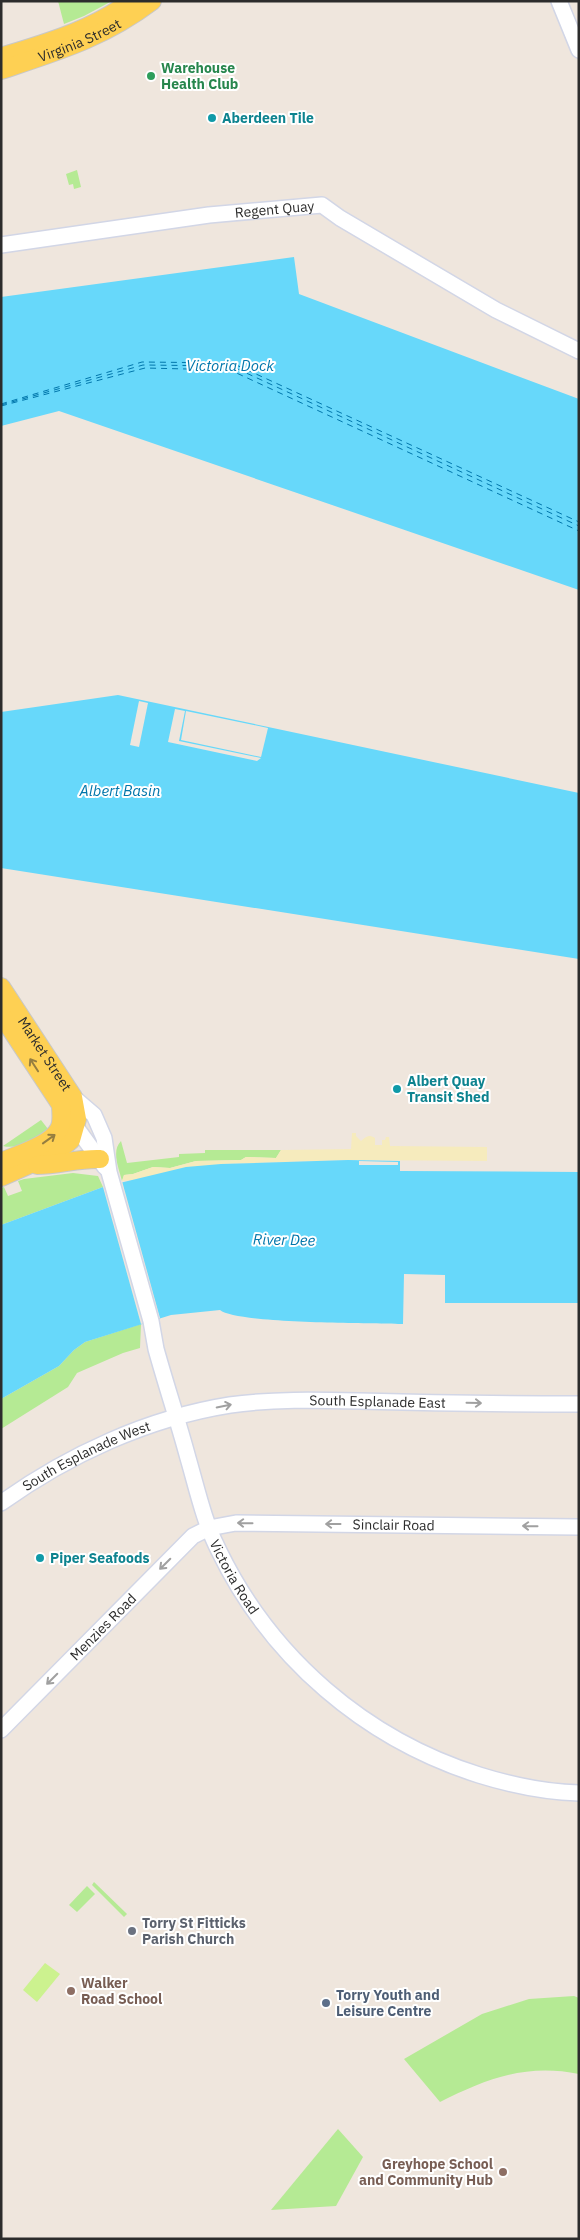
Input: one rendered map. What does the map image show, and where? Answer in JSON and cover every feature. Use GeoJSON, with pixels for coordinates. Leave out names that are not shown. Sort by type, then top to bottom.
{"type":"FeatureCollection","features":[{"type":"Feature","properties":{"kind":"main road","name":"Virginia Street"},"geometry":{"type":"LineString","coordinates":[[1,57],[65,36],[97,23],[131,1]]}},
{"type":"Feature","properties":{"kind":"main road","name":"Virginia Street"},"geometry":{"type":"LineString","coordinates":[[1,70],[96,36],[124,22],[152,1]]}},
{"type":"Feature","properties":{"kind":"main road","name":"Market Street"},"geometry":{"type":"LineString","coordinates":[[1,987],[67,1101]]}},
{"type":"Feature","properties":{"kind":"main road","name":"Market Street"},"geometry":{"type":"LineString","coordinates":[[1,1014],[67,1101]]}},
{"type":"Feature","properties":{"kind":"main road"},"geometry":{"type":"LineString","coordinates":[[1,1177],[46,1157],[80,1135],[77,1119],[67,1101]]}},
{"type":"Feature","properties":{"kind":"main road"},"geometry":{"type":"LineString","coordinates":[[1,1162],[45,1142],[57,1133],[62,1123],[67,1101]]}},
{"type":"Feature","properties":{"kind":"main road"},"geometry":{"type":"LineString","coordinates":[[30,1164],[52,1165],[82,1158],[105,1166]]}},
{"type":"Feature","properties":{"kind":"street"},"geometry":{"type":"LineString","coordinates":[[559,1],[579,50]]}},
{"type":"Feature","properties":{"kind":"street","name":"Regent Quay"},"geometry":{"type":"LineString","coordinates":[[1,246],[209,215],[322,205],[446,281],[579,351]]}},
{"type":"Feature","properties":{"kind":"street","name":"Victoria Road"},"geometry":{"type":"LineString","coordinates":[[67,1101],[96,1119],[104,1138],[105,1166],[151,1321],[156,1349],[209,1528],[237,1585],[270,1632],[312,1676],[361,1718],[422,1753],[455,1767],[530,1789],[579,1793]]}},
{"type":"Feature","properties":{"kind":"street"},"geometry":{"type":"LineString","coordinates":[[80,1135],[96,1119]]}},
{"type":"Feature","properties":{"kind":"street","name":"Victoria Road"},"geometry":{"type":"LineString","coordinates":[[80,1135],[105,1166]]}},
{"type":"Feature","properties":{"kind":"street","name":"South Esplanade East"},"geometry":{"type":"LineString","coordinates":[[176,1417],[231,1405],[291,1401],[579,1404]]}},
{"type":"Feature","properties":{"kind":"street","name":"South Esplanade West"},"geometry":{"type":"LineString","coordinates":[[1,1503],[37,1478],[85,1452],[176,1417]]}},
{"type":"Feature","properties":{"kind":"street","name":"Sinclair Road"},"geometry":{"type":"LineString","coordinates":[[209,1528],[236,1523],[579,1527]]}},
{"type":"Feature","properties":{"kind":"street","name":"Menzies Road"},"geometry":{"type":"LineString","coordinates":[[1,1730],[193,1536],[209,1528]]}},
{"type":"Feature","properties":{"kind":"green space"},"geometry":{"type":"Polygon","coordinates":[[[58,1],[112,1],[64,24],[58,1]]]}},
{"type":"Feature","properties":{"kind":"green space"},"geometry":{"type":"Polygon","coordinates":[[[77,170],[81,187],[74,189],[73,184],[69,185],[66,174],[77,170]]]}},
{"type":"Feature","properties":{"kind":"green space"},"geometry":{"type":"Polygon","coordinates":[[[41,1120],[48,1129],[38,1136],[21,1145],[3,1146],[41,1120]]]}},
{"type":"Feature","properties":{"kind":"green space"},"geometry":{"type":"Polygon","coordinates":[[[121,1141],[127,1163],[179,1157],[179,1154],[205,1153],[205,1150],[281,1150],[276,1158],[246,1157],[241,1160],[196,1161],[170,1168],[153,1167],[124,1175],[122,1181],[116,1155],[121,1141]]]}},
{"type":"Feature","properties":{"kind":"green space"},"geometry":{"type":"Polygon","coordinates":[[[73,1173],[98,1176],[103,1187],[1,1225],[1,1188],[4,1187],[8,1196],[22,1191],[18,1181],[73,1173]]]}},
{"type":"Feature","properties":{"kind":"green space"},"geometry":{"type":"Polygon","coordinates":[[[141,1324],[140,1348],[123,1353],[77,1373],[68,1387],[1,1429],[1,1399],[59,1366],[74,1350],[85,1342],[141,1324]]]}},
{"type":"Feature","properties":{"kind":"green space"},"geometry":{"type":"Polygon","coordinates":[[[94,1882],[127,1914],[124,1917],[92,1885],[94,1882]]]}},
{"type":"Feature","properties":{"kind":"green space"},"geometry":{"type":"Polygon","coordinates":[[[87,1886],[95,1894],[77,1912],[69,1905],[87,1886]]]}},
{"type":"Feature","properties":{"kind":"green space"},"geometry":{"type":"Polygon","coordinates":[[[45,1963],[60,1974],[37,2002],[23,1990],[45,1963]]]}},
{"type":"Feature","properties":{"kind":"green space"},"geometry":{"type":"Polygon","coordinates":[[[574,1996],[579,1998],[579,2074],[541,2071],[507,2075],[474,2086],[440,2102],[404,2059],[482,2014],[529,1999],[574,1996]]]}},
{"type":"Feature","properties":{"kind":"green space"},"geometry":{"type":"Polygon","coordinates":[[[338,2129],[363,2157],[336,2206],[271,2210],[338,2129]]]}},
{"type":"Feature","properties":{"kind":"sand"},"geometry":{"type":"Polygon","coordinates":[[[352,1133],[356,1133],[356,1136],[361,1141],[369,1136],[375,1138],[375,1145],[382,1145],[382,1140],[389,1137],[390,1146],[487,1147],[487,1161],[348,1160],[221,1164],[182,1175],[122,1181],[124,1175],[153,1167],[170,1168],[196,1161],[241,1160],[246,1157],[276,1158],[281,1150],[351,1149],[352,1133]]]}},
{"type":"Feature","properties":{"kind":"water","name":"Victoria Dock"},"geometry":{"type":"Polygon","coordinates":[[[294,257],[299,294],[579,399],[579,590],[59,411],[1,426],[1,297],[294,257]]]}},
{"type":"Feature","properties":{"kind":"water","name":"Albert Basin"},"geometry":{"type":"Polygon","coordinates":[[[118,695],[579,793],[579,959],[1,868],[1,712],[118,695]]]}},
{"type":"Feature","properties":{"kind":"water","name":"River Dee"},"geometry":{"type":"Polygon","coordinates":[[[348,1160],[400,1161],[400,1171],[579,1172],[579,1303],[445,1303],[445,1275],[404,1274],[403,1324],[277,1320],[232,1315],[220,1310],[171,1315],[85,1342],[74,1350],[59,1366],[1,1399],[1,1225],[103,1187],[186,1167],[348,1160]]]}},
{"type":"Feature","properties":{"kind":"pier"},"geometry":{"type":"Polygon","coordinates":[[[139,701],[148,703],[139,747],[130,745],[139,701]]]}},
{"type":"Feature","properties":{"kind":"pier"},"geometry":{"type":"Polygon","coordinates":[[[175,709],[185,711],[179,741],[261,758],[257,761],[168,742],[175,709]]]}},
{"type":"Feature","properties":{"kind":"pier"},"geometry":{"type":"Polygon","coordinates":[[[186,711],[268,728],[261,757],[181,740],[186,711]]]}},
{"type":"Feature","properties":{"kind":"pier"},"geometry":{"type":"Polygon","coordinates":[[[359,1161],[398,1162],[398,1165],[359,1165],[359,1161]]]}},
{"type":"Feature","properties":{"kind":"pier"},"geometry":{"type":"Polygon","coordinates":[[[400,1161],[402,1161],[402,1169],[515,1169],[515,1171],[400,1171],[400,1161]]]}},
{"type":"Feature","properties":{"kind":"pier"},"geometry":{"type":"Polygon","coordinates":[[[122,1181],[160,1318],[141,1324],[103,1187],[122,1181]]]}},
{"type":"Feature","properties":{"kind":"ferry route"},"geometry":{"type":"LineString","coordinates":[[1,404],[142,362],[232,363],[579,522]]}},
{"type":"Feature","properties":{"kind":"ferry route"},"geometry":{"type":"LineString","coordinates":[[1,405],[143,365],[231,366],[579,526]]}},
{"type":"Feature","properties":{"kind":"ferry route"},"geometry":{"type":"LineString","coordinates":[[1,406],[145,368],[230,370],[579,531]]}},
{"type":"Feature","properties":{"kind":"place","name":"Warehouse Health Club"},"geometry":{"type":"Point","coordinates":[151,76]}},
{"type":"Feature","properties":{"kind":"place","name":"Aberdeen Tile"},"geometry":{"type":"Point","coordinates":[212,118]}},
{"type":"Feature","properties":{"kind":"place","name":"Albert Quay Transit Shed"},"geometry":{"type":"Point","coordinates":[397,1089]}},
{"type":"Feature","properties":{"kind":"place","name":"Piper Seafoods"},"geometry":{"type":"Point","coordinates":[40,1558]}},
{"type":"Feature","properties":{"kind":"place","name":"Torry St Fitticks Parish Church"},"geometry":{"type":"Point","coordinates":[132,1931]}},
{"type":"Feature","properties":{"kind":"place","name":"Walker Road School"},"geometry":{"type":"Point","coordinates":[71,1991]}},
{"type":"Feature","properties":{"kind":"place","name":"Torry Youth and Leisure Centre"},"geometry":{"type":"Point","coordinates":[326,2003]}},
{"type":"Feature","properties":{"kind":"place","name":"Greyhope School and Community Hub"},"geometry":{"type":"Point","coordinates":[503,2172]}}]}
